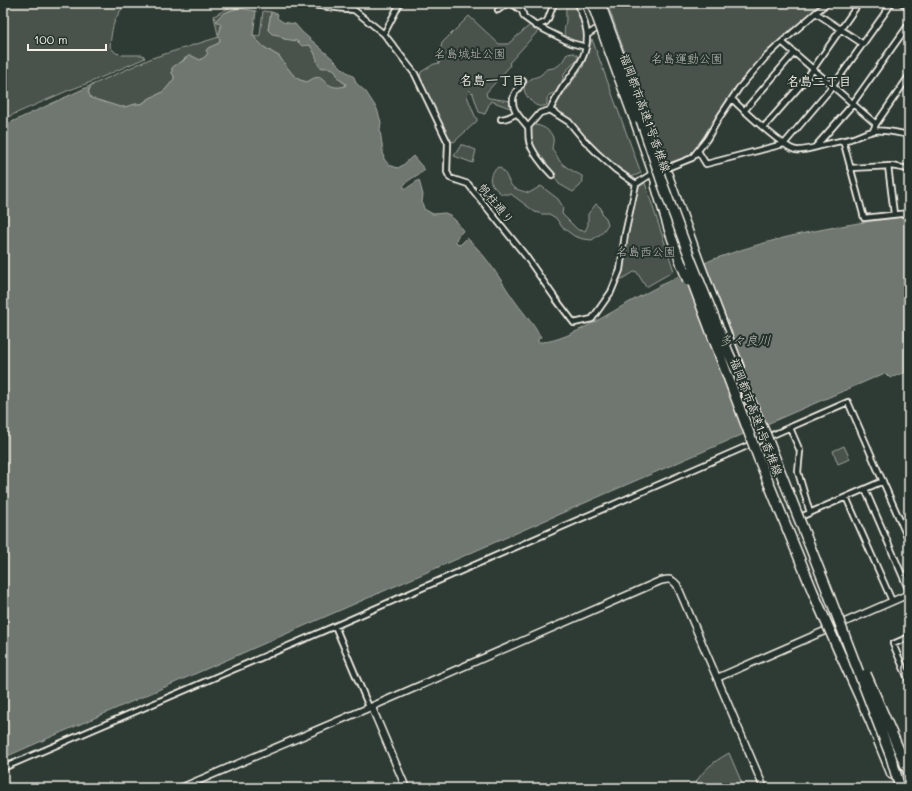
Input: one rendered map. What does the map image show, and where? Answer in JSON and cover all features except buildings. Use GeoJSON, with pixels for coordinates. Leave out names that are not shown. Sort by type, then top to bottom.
{"type":"FeatureCollection","features":[{"type":"Feature","properties":{"kind":"highway","name":"福岡都市高速1号香椎線"},"geometry":{"type":"LineString","coordinates":[[592,3],[705,316],[804,572],[871,722],[898,788]]}},
{"type":"Feature","properties":{"kind":"highway","name":"福岡都市高速1号香椎線"},"geometry":{"type":"LineString","coordinates":[[602,3],[663,185],[692,263],[728,352],[765,433],[826,587],[891,758],[898,788]]}},
{"type":"Feature","properties":{"kind":"highway"},"geometry":{"type":"LineString","coordinates":[[666,171],[720,371],[742,429],[758,452]]}},
{"type":"Feature","properties":{"kind":"highway"},"geometry":{"type":"LineString","coordinates":[[656,185],[670,232],[690,263],[765,433]]}},
{"type":"Feature","properties":{"kind":"highway"},"geometry":{"type":"LineString","coordinates":[[826,587],[909,773]]}},
{"type":"Feature","properties":{"kind":"highway"},"geometry":{"type":"LineString","coordinates":[[841,656],[856,670],[879,719],[908,788]]}},
{"type":"Feature","properties":{"kind":"street","name":"帆柱通り"},"geometry":{"type":"LineString","coordinates":[[295,3],[354,10],[384,34],[415,74],[448,143],[446,172],[450,178],[468,184],[525,255],[574,323],[592,319],[611,292],[620,270],[623,233],[636,184]]}},
{"type":"Feature","properties":{"kind":"street"},"geometry":{"type":"LineString","coordinates":[[346,3],[346,10]]}},
{"type":"Feature","properties":{"kind":"street"},"geometry":{"type":"LineString","coordinates":[[384,34],[400,3]]}},
{"type":"Feature","properties":{"kind":"street"},"geometry":{"type":"LineString","coordinates":[[498,10],[508,3]]}},
{"type":"Feature","properties":{"kind":"street"},"geometry":{"type":"LineString","coordinates":[[511,3],[522,11],[524,17],[536,26],[571,43],[586,47]]}},
{"type":"Feature","properties":{"kind":"street"},"geometry":{"type":"LineString","coordinates":[[536,26],[546,22],[554,3]]}},
{"type":"Feature","properties":{"kind":"street"},"geometry":{"type":"LineString","coordinates":[[528,127],[540,113],[550,110],[562,89],[580,64],[586,51],[587,35],[578,3]]}},
{"type":"Feature","properties":{"kind":"street"},"geometry":{"type":"LineString","coordinates":[[589,3],[629,107],[656,185]]}},
{"type":"Feature","properties":{"kind":"street"},"geometry":{"type":"LineString","coordinates":[[602,3],[611,22],[666,171]]}},
{"type":"Feature","properties":{"kind":"street"},"geometry":{"type":"LineString","coordinates":[[550,110],[569,122],[598,154],[616,170],[636,184],[652,173],[666,171],[692,158],[739,88],[765,58],[827,3]]}},
{"type":"Feature","properties":{"kind":"street"},"geometry":{"type":"LineString","coordinates":[[764,127],[806,79],[859,3]]}},
{"type":"Feature","properties":{"kind":"street"},"geometry":{"type":"LineString","coordinates":[[698,151],[706,164],[784,144],[833,86],[892,3]]}},
{"type":"Feature","properties":{"kind":"street"},"geometry":{"type":"LineString","coordinates":[[903,3],[909,7]]}},
{"type":"Feature","properties":{"kind":"street"},"geometry":{"type":"LineString","coordinates":[[816,13],[862,44]]}},
{"type":"Feature","properties":{"kind":"street"},"geometry":{"type":"LineString","coordinates":[[587,35],[598,27],[611,22]]}},
{"type":"Feature","properties":{"kind":"street"},"geometry":{"type":"LineString","coordinates":[[816,147],[853,104],[909,24]]}},
{"type":"Feature","properties":{"kind":"street"},"geometry":{"type":"LineString","coordinates":[[782,42],[876,124]]}},
{"type":"Feature","properties":{"kind":"street"},"geometry":{"type":"LineString","coordinates":[[744,110],[794,53]]}},
{"type":"Feature","properties":{"kind":"street"},"geometry":{"type":"LineString","coordinates":[[873,131],[876,124],[909,76]]}},
{"type":"Feature","properties":{"kind":"street"},"geometry":{"type":"LineString","coordinates":[[523,81],[514,96],[513,103],[517,113],[528,127],[529,142],[544,167],[552,175]]}},
{"type":"Feature","properties":{"kind":"street"},"geometry":{"type":"LineString","coordinates":[[732,99],[784,144],[795,150],[806,150],[851,139],[873,131],[889,131],[909,135]]}},
{"type":"Feature","properties":{"kind":"street"},"geometry":{"type":"LineString","coordinates":[[501,119],[510,117],[517,113]]}},
{"type":"Feature","properties":{"kind":"street"},"geometry":{"type":"LineString","coordinates":[[843,140],[864,218],[909,213]]}},
{"type":"Feature","properties":{"kind":"street"},"geometry":{"type":"LineString","coordinates":[[850,168],[888,166],[909,169]]}},
{"type":"Feature","properties":{"kind":"street"},"geometry":{"type":"LineString","coordinates":[[888,166],[894,214]]}},
{"type":"Feature","properties":{"kind":"street"},"geometry":{"type":"LineString","coordinates":[[3,768],[334,626],[848,402],[909,541]]}},
{"type":"Feature","properties":{"kind":"street"},"geometry":{"type":"LineString","coordinates":[[790,428],[800,451],[798,472],[810,513]]}},
{"type":"Feature","properties":{"kind":"street"},"geometry":{"type":"LineString","coordinates":[[767,444],[854,661],[908,788]]}},
{"type":"Feature","properties":{"kind":"street"},"geometry":{"type":"LineString","coordinates":[[758,452],[836,640],[844,667],[898,788]]}},
{"type":"Feature","properties":{"kind":"street"},"geometry":{"type":"LineString","coordinates":[[796,519],[883,481]]}},
{"type":"Feature","properties":{"kind":"street"},"geometry":{"type":"LineString","coordinates":[[717,678],[909,593],[865,489]]}},
{"type":"Feature","properties":{"kind":"street"},"geometry":{"type":"LineString","coordinates":[[846,497],[892,601]]}},
{"type":"Feature","properties":{"kind":"street"},"geometry":{"type":"LineString","coordinates":[[180,788],[667,579],[673,580],[677,585],[764,788]]}},
{"type":"Feature","properties":{"kind":"street"},"geometry":{"type":"LineString","coordinates":[[334,626],[406,788]]}},
{"type":"Feature","properties":{"kind":"street"},"geometry":{"type":"LineString","coordinates":[[909,637],[893,644],[909,681]]}},
{"type":"Feature","properties":{"kind":"green space"},"geometry":{"type":"Polygon","coordinates":[[[3,3],[126,3],[115,21],[112,30],[110,47],[116,53],[122,55],[143,55],[145,58],[3,119],[3,3]]]}},
{"type":"Feature","properties":{"kind":"green space"},"geometry":{"type":"Polygon","coordinates":[[[568,3],[574,3],[579,14],[585,37],[582,42],[575,41],[565,36],[566,9],[568,3]]]}},
{"type":"Feature","properties":{"kind":"green space","name":"名島運動公園"},"geometry":{"type":"Polygon","coordinates":[[[607,3],[823,3],[779,40],[750,70],[726,101],[695,150],[687,157],[665,164],[607,3]]]}},
{"type":"Feature","properties":{"kind":"green space"},"geometry":{"type":"Polygon","coordinates":[[[230,7],[239,8],[228,11],[219,23],[221,26],[218,35],[214,16],[230,7]]]}},
{"type":"Feature","properties":{"kind":"green space"},"geometry":{"type":"Polygon","coordinates":[[[263,11],[271,12],[268,30],[284,39],[294,40],[311,46],[322,68],[335,70],[339,79],[346,84],[345,86],[332,87],[319,78],[315,78],[307,82],[294,76],[279,56],[264,47],[252,35],[260,35],[263,11]]]}},
{"type":"Feature","properties":{"kind":"green space","name":"名島城址公園"},"geometry":{"type":"Polygon","coordinates":[[[469,16],[499,44],[508,44],[530,25],[539,30],[509,63],[509,67],[486,93],[487,97],[489,98],[510,101],[510,108],[491,101],[485,114],[479,112],[473,92],[472,93],[469,90],[467,96],[477,121],[454,142],[451,141],[434,109],[420,77],[421,72],[434,64],[440,63],[438,61],[442,43],[469,16]]]}},
{"type":"Feature","properties":{"kind":"green space"},"geometry":{"type":"Polygon","coordinates":[[[219,37],[219,43],[208,48],[206,51],[208,53],[205,57],[200,60],[194,57],[185,58],[174,66],[172,68],[172,73],[174,79],[166,89],[141,104],[120,107],[91,98],[89,94],[89,90],[94,84],[152,58],[219,37]]]}},
{"type":"Feature","properties":{"kind":"green space"},"geometry":{"type":"Polygon","coordinates":[[[592,39],[641,173],[629,178],[617,170],[586,140],[572,121],[552,109],[583,67],[592,39]]]}},
{"type":"Feature","properties":{"kind":"green space"},"geometry":{"type":"Polygon","coordinates":[[[574,53],[579,57],[565,72],[561,85],[556,92],[549,95],[547,105],[536,105],[524,91],[527,82],[532,78],[541,75],[547,69],[557,66],[567,54],[574,53]]]}},
{"type":"Feature","properties":{"kind":"green space"},"geometry":{"type":"Polygon","coordinates":[[[534,125],[548,130],[553,139],[552,149],[561,163],[582,176],[583,181],[573,192],[559,184],[547,166],[532,155],[527,148],[525,139],[534,125]]]}},
{"type":"Feature","properties":{"kind":"green space"},"geometry":{"type":"Polygon","coordinates":[[[461,145],[476,150],[473,163],[454,156],[461,145]]]}},
{"type":"Feature","properties":{"kind":"green space"},"geometry":{"type":"Polygon","coordinates":[[[498,167],[506,174],[511,185],[515,188],[529,193],[541,186],[558,199],[563,207],[562,214],[578,230],[585,231],[588,225],[588,214],[596,204],[601,208],[602,214],[606,218],[608,224],[602,233],[592,240],[574,236],[562,227],[556,218],[549,214],[535,212],[511,194],[502,194],[494,188],[490,178],[498,167]]]}},
{"type":"Feature","properties":{"kind":"green space","name":"名島西公園"},"geometry":{"type":"Polygon","coordinates":[[[645,183],[674,271],[646,287],[636,271],[620,280],[635,197],[639,187],[645,183]]]}},
{"type":"Feature","properties":{"kind":"green space"},"geometry":{"type":"Polygon","coordinates":[[[844,446],[850,459],[838,464],[833,451],[844,446]]]}},
{"type":"Feature","properties":{"kind":"green space"},"geometry":{"type":"Polygon","coordinates":[[[729,753],[744,788],[693,788],[708,768],[729,753]]]}},
{"type":"Feature","properties":{"kind":"water","name":"多々良川"},"geometry":{"type":"Polygon","coordinates":[[[239,8],[256,11],[253,36],[264,47],[279,56],[294,76],[300,80],[307,82],[319,77],[334,87],[345,86],[346,84],[338,78],[335,70],[319,66],[310,45],[302,46],[297,41],[284,39],[278,35],[272,34],[268,30],[271,12],[278,14],[277,18],[283,22],[295,24],[344,70],[354,77],[356,83],[366,92],[377,109],[381,122],[380,130],[384,159],[389,165],[398,168],[413,156],[425,170],[410,180],[403,187],[407,188],[419,180],[423,195],[422,202],[424,209],[433,214],[445,213],[450,215],[458,223],[463,231],[457,237],[456,242],[459,245],[467,238],[480,251],[538,332],[541,337],[538,339],[538,342],[548,341],[571,334],[709,261],[743,249],[813,231],[909,216],[909,371],[890,378],[885,373],[3,758],[3,126],[94,84],[88,92],[91,98],[120,107],[142,104],[166,89],[174,79],[172,68],[174,66],[188,56],[192,56],[200,60],[205,57],[208,53],[206,51],[208,48],[219,43],[220,40],[218,35],[221,25],[216,21],[218,18],[226,12],[239,8]]]}},
{"type":"Feature","properties":{"kind":"district","name":"名島一丁目"},"geometry":{"type":"Point","coordinates":[492,80]}},
{"type":"Feature","properties":{"kind":"district","name":"名島二丁目"},"geometry":{"type":"Point","coordinates":[819,81]}}]}
